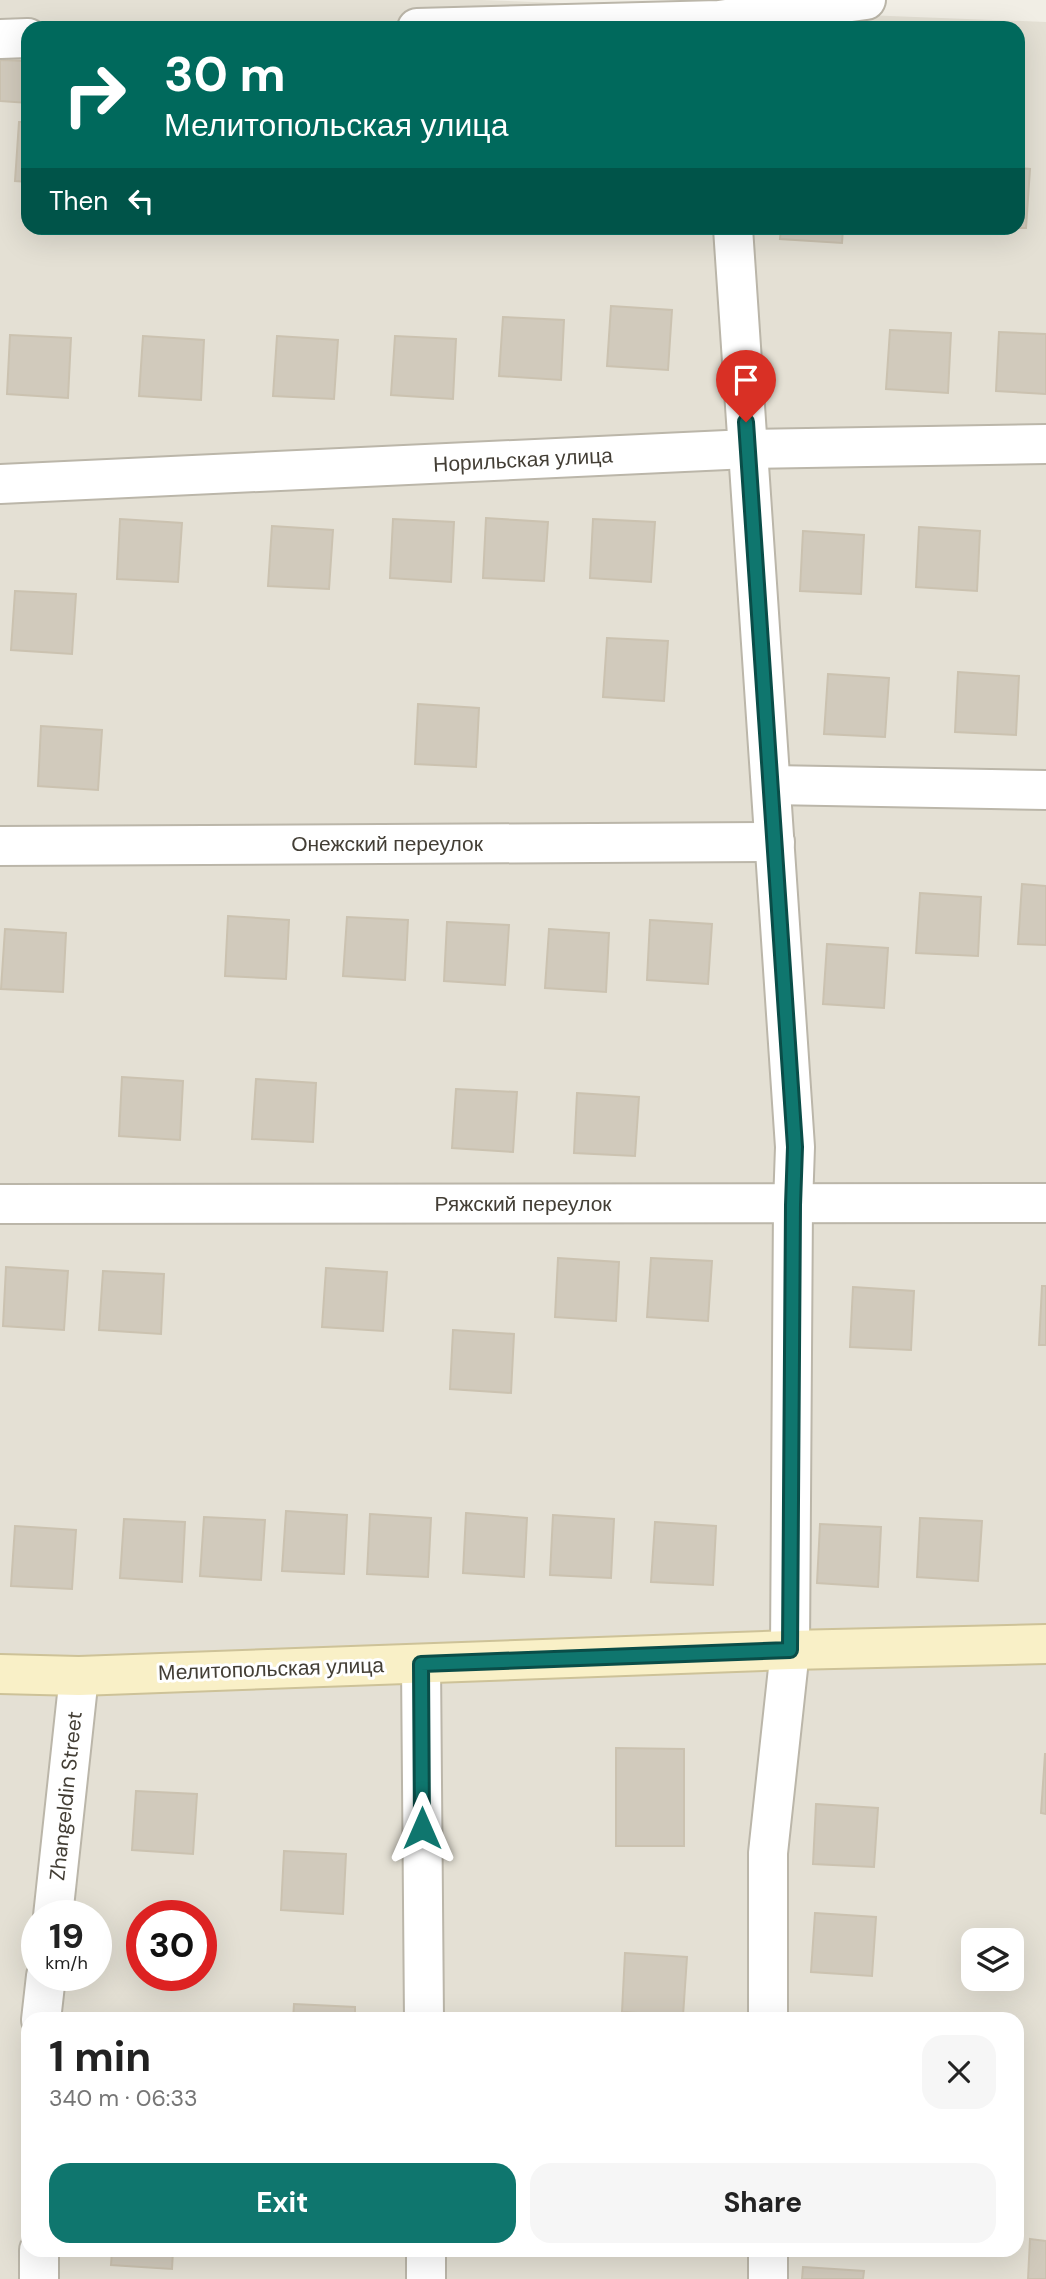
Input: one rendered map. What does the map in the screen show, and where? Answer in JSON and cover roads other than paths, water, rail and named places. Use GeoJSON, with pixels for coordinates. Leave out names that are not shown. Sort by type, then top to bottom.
{"type":"FeatureCollection","features":[{"type":"Feature","properties":{"kind":"street"},"geometry":{"type":"LineString","coordinates":[[737,21],[866,0]]}},
{"type":"Feature","properties":{"kind":"street"},"geometry":{"type":"LineString","coordinates":[[0,39],[21,38]]}},
{"type":"Feature","properties":{"kind":"street"},"geometry":{"type":"LineString","coordinates":[[733,235],[795,1147],[790,1650],[768,1853],[768,2012]]}},
{"type":"Feature","properties":{"kind":"street","name":"Норильская улица"},"geometry":{"type":"LineString","coordinates":[[0,484],[748,449],[1046,444]]}},
{"type":"Feature","properties":{"kind":"street"},"geometry":{"type":"LineString","coordinates":[[771,785],[1046,790]]}},
{"type":"Feature","properties":{"kind":"street","name":"Онежский переулок"},"geometry":{"type":"LineString","coordinates":[[0,846],[775,842]]}},
{"type":"Feature","properties":{"kind":"street","name":"Ряжский переулок"},"geometry":{"type":"LineString","coordinates":[[0,1204],[1046,1203]]}},
{"type":"Feature","properties":{"kind":"street","name":"Мелитопольская улица"},"geometry":{"type":"LineString","coordinates":[[0,1674],[79,1676],[790,1650],[1046,1644]]}},
{"type":"Feature","properties":{"kind":"street"},"geometry":{"type":"LineString","coordinates":[[421,1664],[424,2012]]}},
{"type":"Feature","properties":{"kind":"street","name":"Zhangeldin Street"},"geometry":{"type":"LineString","coordinates":[[55,1900],[79,1676]]}},
{"type":"Feature","properties":{"kind":"street"},"geometry":{"type":"LineString","coordinates":[[42,2012],[44,1991]]}},
{"type":"Feature","properties":{"kind":"street"},"geometry":{"type":"LineString","coordinates":[[39,2257],[39,2279]]}},
{"type":"Feature","properties":{"kind":"street"},"geometry":{"type":"LineString","coordinates":[[426,2257],[426,2279]]}},
{"type":"Feature","properties":{"kind":"street"},"geometry":{"type":"LineString","coordinates":[[768,2257],[768,2279]]}}]}
